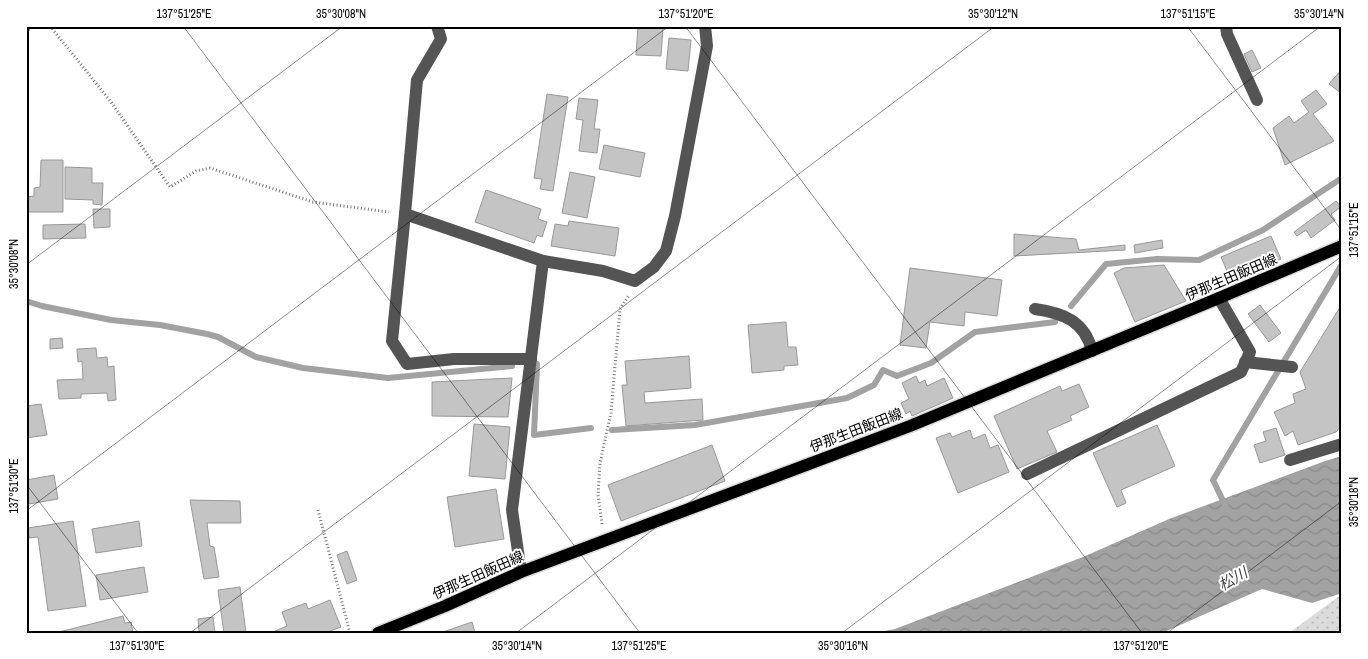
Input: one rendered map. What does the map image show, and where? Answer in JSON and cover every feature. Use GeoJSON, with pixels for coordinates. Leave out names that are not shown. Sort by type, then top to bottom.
{"type":"FeatureCollection","features":[{"type":"Feature","properties":{"kind":"main road","name":"伊那生田飯田線"},"geometry":{"type":"LineString","coordinates":[[378,633],[521,572],[910,426],[1339,247]]}},
{"type":"Feature","properties":{"kind":"street"},"geometry":{"type":"LineString","coordinates":[[437,26],[441,39],[417,80],[392,341],[407,364],[454,359],[531,358]]}},
{"type":"Feature","properties":{"kind":"street"},"geometry":{"type":"LineString","coordinates":[[404,214],[543,261],[603,271],[635,281],[654,266],[666,251],[676,216],[707,46],[706,26]]}},
{"type":"Feature","properties":{"kind":"street"},"geometry":{"type":"LineString","coordinates":[[1226,26],[1227,34],[1257,100]]}},
{"type":"Feature","properties":{"kind":"street"},"geometry":{"type":"LineString","coordinates":[[521,572],[512,510],[543,261]]}},
{"type":"Feature","properties":{"kind":"street"},"geometry":{"type":"LineString","coordinates":[[1027,474],[1241,372],[1250,352],[1219,298]]}},
{"type":"Feature","properties":{"kind":"street"},"geometry":{"type":"LineString","coordinates":[[1035,310],[1055,312],[1078,325],[1090,344],[1092,351]]}},
{"type":"Feature","properties":{"kind":"street"},"geometry":{"type":"LineString","coordinates":[[1246,362],[1292,367]]}},
{"type":"Feature","properties":{"kind":"street"},"geometry":{"type":"LineString","coordinates":[[1290,460],[1342,444]]}},
{"type":"Feature","properties":{"kind":"path"},"geometry":{"type":"LineString","coordinates":[[26,32],[33,26]]}},
{"type":"Feature","properties":{"kind":"path"},"geometry":{"type":"LineString","coordinates":[[50,26],[111,102],[170,187],[196,171],[210,168],[313,202],[404,214]]}},
{"type":"Feature","properties":{"kind":"path"},"geometry":{"type":"LineString","coordinates":[[604,541],[598,495],[600,463],[611,413],[620,309],[632,291],[635,281]]}},
{"type":"Feature","properties":{"kind":"path"},"geometry":{"type":"LineString","coordinates":[[318,510],[350,633]]}},
{"type":"Feature","properties":{"kind":"shaded area"},"geometry":{"type":"Polygon","coordinates":[[[1342,594],[1342,633],[1289,633],[1342,594]]]}},
{"type":"Feature","properties":{"kind":"water","name":"松川"},"geometry":{"type":"Polygon","coordinates":[[[1342,456],[1342,593],[1312,603],[1262,589],[1162,633],[874,633],[895,629],[1083,557],[1169,519],[1342,456]]]}},
{"type":"Feature","properties":{"kind":"building"},"geometry":{"type":"Polygon","coordinates":[[[638,26],[663,28],[661,56],[636,55],[638,26]]]}},
{"type":"Feature","properties":{"kind":"building"},"geometry":{"type":"Polygon","coordinates":[[[669,38],[691,40],[688,71],[666,69],[669,38]]]}},
{"type":"Feature","properties":{"kind":"building"},"geometry":{"type":"Polygon","coordinates":[[[1252,50],[1261,68],[1252,72],[1244,54],[1252,50]]]}},
{"type":"Feature","properties":{"kind":"building"},"geometry":{"type":"Polygon","coordinates":[[[1342,69],[1342,94],[1329,84],[1342,69]]]}},
{"type":"Feature","properties":{"kind":"building"},"geometry":{"type":"Polygon","coordinates":[[[1316,90],[1327,104],[1313,114],[1334,141],[1285,165],[1273,128],[1289,116],[1294,123],[1309,112],[1301,101],[1316,90]]]}},
{"type":"Feature","properties":{"kind":"building"},"geometry":{"type":"Polygon","coordinates":[[[547,94],[568,97],[553,191],[540,189],[542,179],[534,178],[547,94]]]}},
{"type":"Feature","properties":{"kind":"building"},"geometry":{"type":"Polygon","coordinates":[[[579,98],[598,100],[594,129],[600,129],[597,153],[579,151],[583,120],[576,119],[579,98]]]}},
{"type":"Feature","properties":{"kind":"building"},"geometry":{"type":"Polygon","coordinates":[[[604,145],[645,153],[640,177],[599,169],[604,145]]]}},
{"type":"Feature","properties":{"kind":"building"},"geometry":{"type":"Polygon","coordinates":[[[41,160],[63,160],[63,212],[26,212],[26,197],[34,196],[34,188],[40,187],[41,160]]]}},
{"type":"Feature","properties":{"kind":"building"},"geometry":{"type":"Polygon","coordinates":[[[65,167],[92,168],[92,183],[103,183],[102,205],[93,204],[93,200],[65,199],[65,167]]]}},
{"type":"Feature","properties":{"kind":"building"},"geometry":{"type":"Polygon","coordinates":[[[570,172],[595,177],[587,218],[562,213],[570,172]]]}},
{"type":"Feature","properties":{"kind":"building"},"geometry":{"type":"Polygon","coordinates":[[[486,190],[541,209],[538,219],[547,222],[542,237],[537,235],[534,243],[475,222],[486,190]]]}},
{"type":"Feature","properties":{"kind":"building"},"geometry":{"type":"Polygon","coordinates":[[[1336,201],[1341,207],[1331,214],[1335,220],[1311,238],[1306,230],[1297,236],[1294,232],[1336,201]]]}},
{"type":"Feature","properties":{"kind":"building"},"geometry":{"type":"Polygon","coordinates":[[[93,209],[110,209],[110,227],[94,228],[93,209]]]}},
{"type":"Feature","properties":{"kind":"building"},"geometry":{"type":"Polygon","coordinates":[[[569,221],[619,228],[615,256],[551,246],[555,224],[568,226],[569,221]]]}},
{"type":"Feature","properties":{"kind":"building"},"geometry":{"type":"Polygon","coordinates":[[[85,224],[86,238],[43,239],[43,225],[85,224]]]}},
{"type":"Feature","properties":{"kind":"building"},"geometry":{"type":"Polygon","coordinates":[[[1014,234],[1076,239],[1079,250],[1125,245],[1125,250],[1014,256],[1014,234]]]}},
{"type":"Feature","properties":{"kind":"building"},"geometry":{"type":"Polygon","coordinates":[[[1271,236],[1281,259],[1231,280],[1221,257],[1271,236]]]}},
{"type":"Feature","properties":{"kind":"building"},"geometry":{"type":"Polygon","coordinates":[[[1162,240],[1163,248],[1135,253],[1134,245],[1162,240]]]}},
{"type":"Feature","properties":{"kind":"building"},"geometry":{"type":"Polygon","coordinates":[[[1164,265],[1186,301],[1135,322],[1114,273],[1124,268],[1164,265]]]}},
{"type":"Feature","properties":{"kind":"building"},"geometry":{"type":"Polygon","coordinates":[[[910,268],[1002,280],[997,316],[965,312],[964,326],[930,322],[926,348],[900,345],[910,268]]]}},
{"type":"Feature","properties":{"kind":"building"},"geometry":{"type":"Polygon","coordinates":[[[1342,304],[1342,408],[1339,409],[1342,415],[1342,425],[1336,432],[1298,445],[1293,431],[1285,436],[1274,412],[1295,403],[1293,394],[1306,389],[1300,372],[1342,304]]]}},
{"type":"Feature","properties":{"kind":"building"},"geometry":{"type":"Polygon","coordinates":[[[1260,305],[1281,333],[1269,342],[1248,314],[1260,305]]]}},
{"type":"Feature","properties":{"kind":"building"},"geometry":{"type":"Polygon","coordinates":[[[786,322],[788,347],[796,347],[798,365],[784,366],[784,370],[752,373],[748,325],[786,322]]]}},
{"type":"Feature","properties":{"kind":"building"},"geometry":{"type":"Polygon","coordinates":[[[62,338],[63,348],[50,349],[50,339],[62,338]]]}},
{"type":"Feature","properties":{"kind":"building"},"geometry":{"type":"Polygon","coordinates":[[[96,348],[97,358],[107,357],[108,367],[114,366],[116,400],[108,401],[107,393],[81,394],[81,398],[59,399],[57,380],[83,379],[82,361],[78,362],[77,349],[96,348]]]}},
{"type":"Feature","properties":{"kind":"building"},"geometry":{"type":"Polygon","coordinates":[[[689,356],[691,388],[644,392],[645,403],[702,399],[703,420],[626,426],[622,385],[627,385],[625,361],[689,356]]]}},
{"type":"Feature","properties":{"kind":"building"},"geometry":{"type":"Polygon","coordinates":[[[916,376],[919,383],[925,380],[927,386],[944,378],[953,398],[912,416],[910,411],[906,414],[901,403],[909,399],[902,383],[916,376]]]}},
{"type":"Feature","properties":{"kind":"building"},"geometry":{"type":"Polygon","coordinates":[[[512,378],[508,417],[432,416],[432,382],[512,378]]]}},
{"type":"Feature","properties":{"kind":"building"},"geometry":{"type":"Polygon","coordinates":[[[1079,384],[1089,407],[1070,416],[1072,420],[1047,431],[1057,452],[1017,469],[994,416],[1060,386],[1062,391],[1079,384]]]}},
{"type":"Feature","properties":{"kind":"building"},"geometry":{"type":"Polygon","coordinates":[[[41,404],[47,435],[26,438],[26,406],[41,404]]]}},
{"type":"Feature","properties":{"kind":"building"},"geometry":{"type":"Polygon","coordinates":[[[474,424],[510,427],[505,479],[469,476],[474,424]]]}},
{"type":"Feature","properties":{"kind":"building"},"geometry":{"type":"Polygon","coordinates":[[[1157,425],[1175,466],[1121,490],[1126,503],[1117,507],[1093,453],[1157,425]]]}},
{"type":"Feature","properties":{"kind":"building"},"geometry":{"type":"Polygon","coordinates":[[[1276,428],[1285,455],[1260,463],[1254,445],[1266,441],[1263,432],[1276,428]]]}},
{"type":"Feature","properties":{"kind":"building"},"geometry":{"type":"Polygon","coordinates":[[[970,430],[973,439],[985,434],[990,448],[998,445],[1009,472],[958,493],[936,438],[950,433],[952,437],[970,430]]]}},
{"type":"Feature","properties":{"kind":"building"},"geometry":{"type":"Polygon","coordinates":[[[712,445],[725,481],[621,521],[608,485],[712,445]]]}},
{"type":"Feature","properties":{"kind":"building"},"geometry":{"type":"Polygon","coordinates":[[[54,475],[58,499],[29,504],[26,480],[54,475]]]}},
{"type":"Feature","properties":{"kind":"building"},"geometry":{"type":"Polygon","coordinates":[[[496,489],[504,539],[455,547],[447,497],[496,489]]]}},
{"type":"Feature","properties":{"kind":"building"},"geometry":{"type":"Polygon","coordinates":[[[190,500],[240,501],[241,523],[207,523],[210,546],[214,547],[219,577],[204,579],[190,500]]]}},
{"type":"Feature","properties":{"kind":"building"},"geometry":{"type":"Polygon","coordinates":[[[73,521],[86,606],[48,611],[38,537],[29,538],[28,528],[73,521]]]}},
{"type":"Feature","properties":{"kind":"building"},"geometry":{"type":"Polygon","coordinates":[[[139,521],[142,546],[96,553],[92,529],[139,521]]]}},
{"type":"Feature","properties":{"kind":"building"},"geometry":{"type":"Polygon","coordinates":[[[347,551],[357,580],[347,584],[337,555],[347,551]]]}},
{"type":"Feature","properties":{"kind":"building"},"geometry":{"type":"Polygon","coordinates":[[[144,567],[148,592],[100,600],[96,575],[144,567]]]}},
{"type":"Feature","properties":{"kind":"building"},"geometry":{"type":"Polygon","coordinates":[[[240,587],[246,633],[224,633],[218,590],[240,587]]]}},
{"type":"Feature","properties":{"kind":"building"},"geometry":{"type":"Polygon","coordinates":[[[330,600],[341,627],[325,633],[275,633],[275,631],[287,626],[282,612],[306,603],[308,609],[330,600]]]}},
{"type":"Feature","properties":{"kind":"building"},"geometry":{"type":"Polygon","coordinates":[[[123,616],[125,623],[131,622],[133,633],[55,633],[123,616]]]}},
{"type":"Feature","properties":{"kind":"building"},"geometry":{"type":"Polygon","coordinates":[[[213,617],[215,633],[199,633],[198,619],[213,617]]]}},
{"type":"Feature","properties":{"kind":"building"},"geometry":{"type":"Polygon","coordinates":[[[472,622],[475,633],[440,633],[472,622]]]}},
{"type":"Feature","properties":{"kind":"waterway"},"geometry":{"type":"LineString","coordinates":[[1071,306],[1106,264],[1157,259],[1199,260],[1263,230],[1342,178]]}},
{"type":"Feature","properties":{"kind":"waterway"},"geometry":{"type":"LineString","coordinates":[[1226,507],[1213,480],[1342,264]]}},
{"type":"Feature","properties":{"kind":"waterway"},"geometry":{"type":"LineString","coordinates":[[26,301],[111,320],[160,325],[207,334],[218,337],[256,357],[303,368],[388,378],[512,366]]}},
{"type":"Feature","properties":{"kind":"waterway"},"geometry":{"type":"LineString","coordinates":[[612,430],[695,425],[847,398],[874,385],[883,370],[897,376],[931,363],[975,332],[1055,322]]}},
{"type":"Feature","properties":{"kind":"waterway"},"geometry":{"type":"LineString","coordinates":[[537,364],[534,435],[591,428]]}}]}
